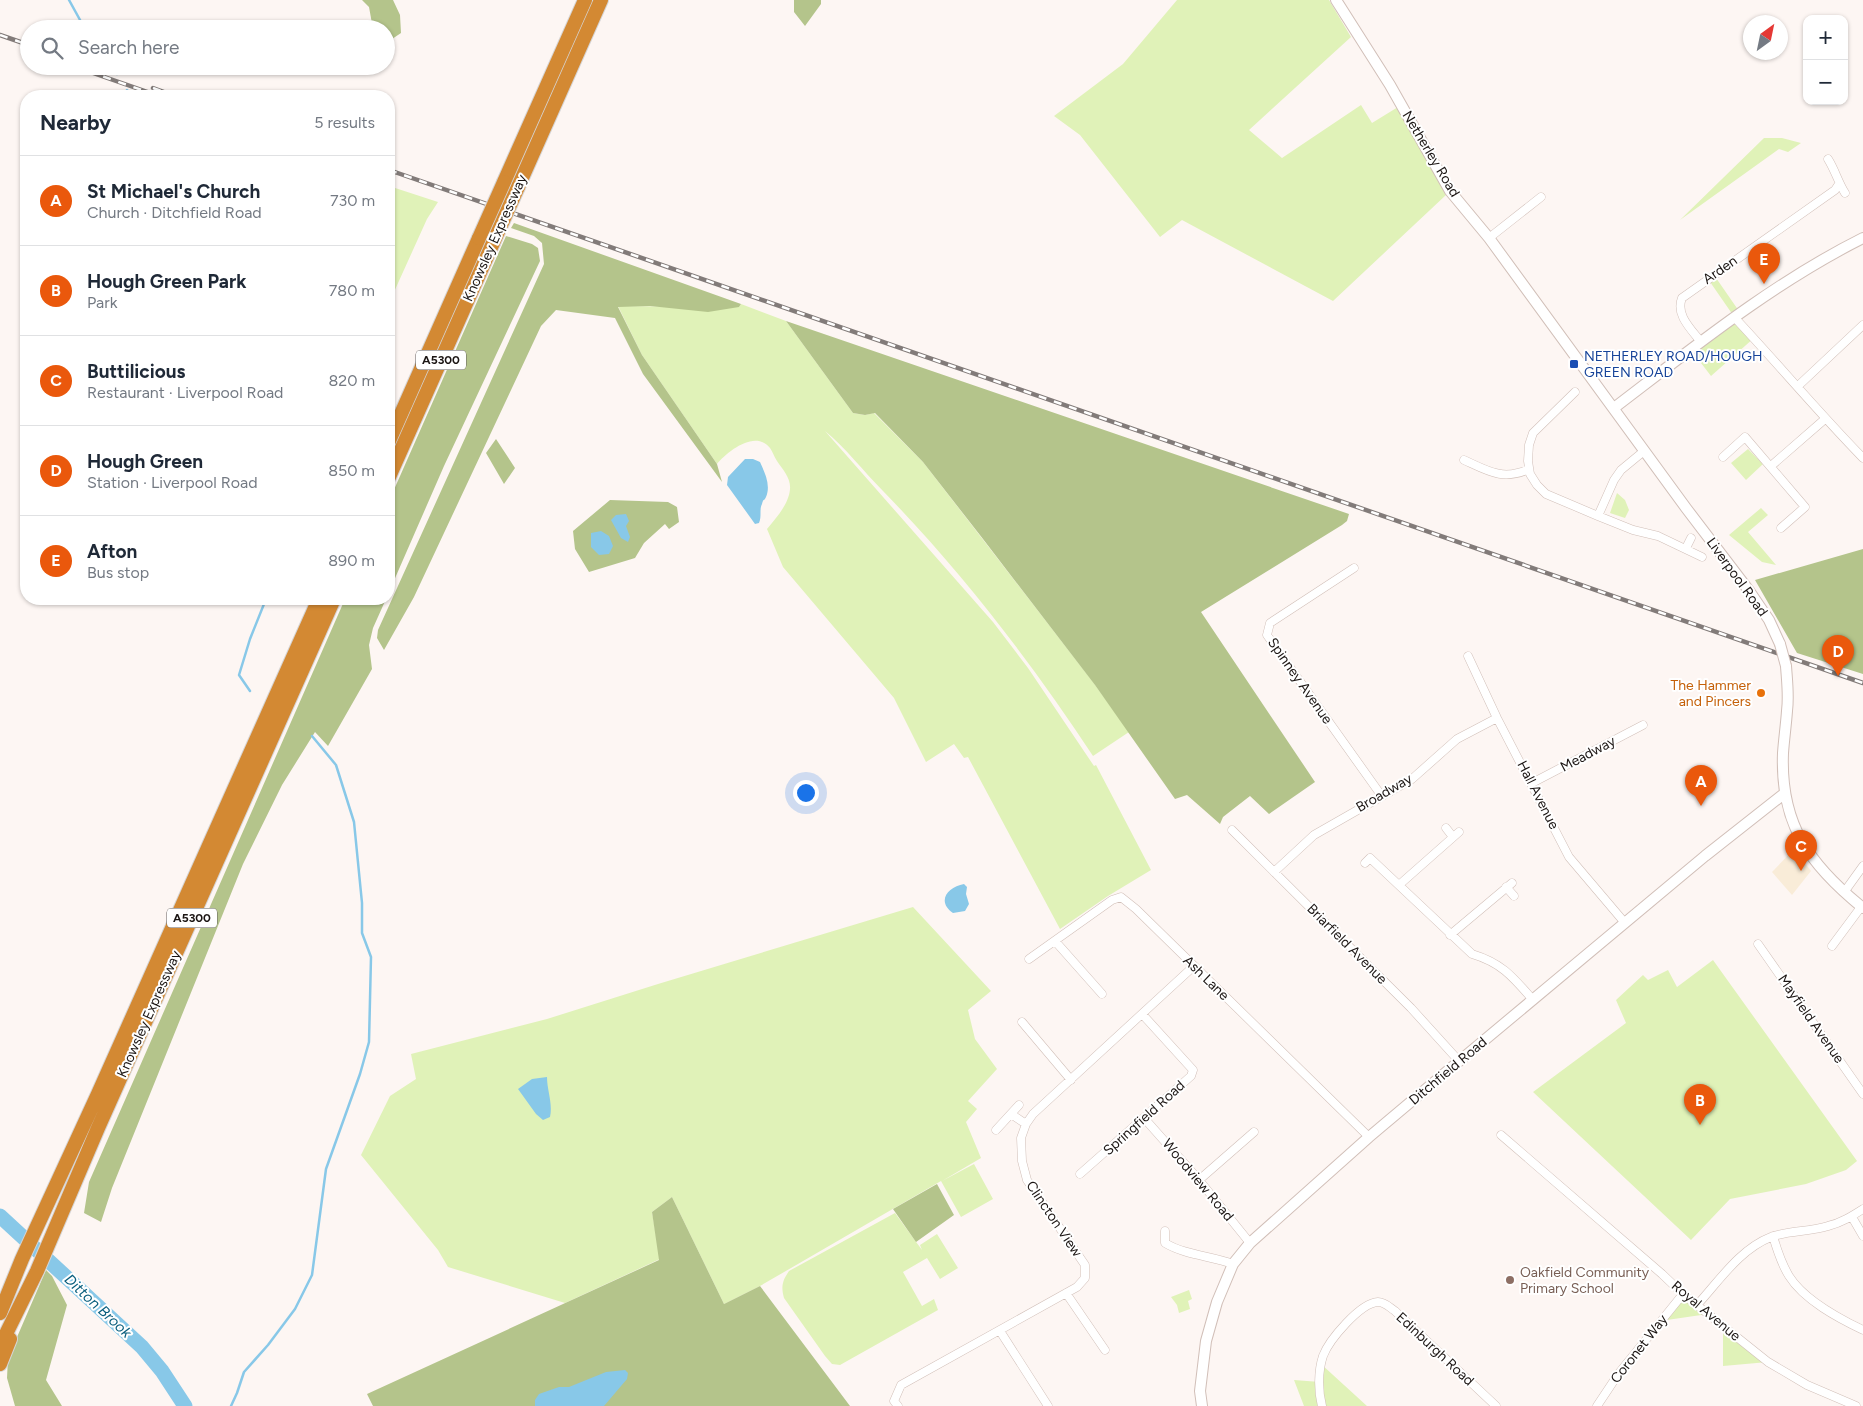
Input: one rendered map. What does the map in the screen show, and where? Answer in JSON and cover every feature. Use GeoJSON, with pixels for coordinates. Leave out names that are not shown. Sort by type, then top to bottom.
{"type":"FeatureCollection","features":[{"type":"Feature","properties":{"kind":"highway","name":"Knowsley Expressway"},"geometry":{"type":"LineString","coordinates":[[395,427],[585,0]]}},
{"type":"Feature","properties":{"kind":"highway","name":"Knowsley Expressway"},"geometry":{"type":"LineString","coordinates":[[395,464],[601,0]]}},
{"type":"Feature","properties":{"kind":"highway","name":"Knowsley Expressway"},"geometry":{"type":"LineString","coordinates":[[0,1313],[22,1259],[98,1094],[316,605]]}},
{"type":"Feature","properties":{"kind":"highway","name":"Knowsley Expressway"},"geometry":{"type":"LineString","coordinates":[[0,1346],[37,1271],[98,1128],[331,605]]}},
{"type":"Feature","properties":{"kind":"highway"},"geometry":{"type":"LineString","coordinates":[[0,1300],[22,1259]]}},
{"type":"Feature","properties":{"kind":"highway"},"geometry":{"type":"LineString","coordinates":[[0,1364],[37,1271]]}},
{"type":"Feature","properties":{"kind":"street","name":"Netherley Road"},"geometry":{"type":"LineString","coordinates":[[1336,0],[1390,86],[1450,191],[1489,238],[1570,350]]}},
{"type":"Feature","properties":{"kind":"street"},"geometry":{"type":"LineString","coordinates":[[1828,159],[1845,193]]}},
{"type":"Feature","properties":{"kind":"street","name":"Arden"},"geometry":{"type":"LineString","coordinates":[[1701,342],[1681,314],[1679,308],[1682,298],[1835,190],[1839,184]]}},
{"type":"Feature","properties":{"kind":"street"},"geometry":{"type":"LineString","coordinates":[[1489,238],[1541,197]]}},
{"type":"Feature","properties":{"kind":"street"},"geometry":{"type":"LineString","coordinates":[[1614,408],[1701,342],[1795,276],[1863,238]]}},
{"type":"Feature","properties":{"kind":"street"},"geometry":{"type":"LineString","coordinates":[[1735,318],[1798,386],[1825,419],[1863,458]]}},
{"type":"Feature","properties":{"kind":"street"},"geometry":{"type":"LineString","coordinates":[[1798,386],[1863,325]]}},
{"type":"Feature","properties":{"kind":"street","name":"Liverpool Road"},"geometry":{"type":"LineString","coordinates":[[1570,350],[1769,620],[1780,644],[1786,666],[1788,697],[1783,752],[1783,781],[1789,812],[1803,845],[1817,866],[1862,907]]}},
{"type":"Feature","properties":{"kind":"street"},"geometry":{"type":"LineString","coordinates":[[1575,392],[1533,433],[1528,445],[1530,474],[1537,485],[1546,494],[1633,530],[1658,536],[1702,557]]}},
{"type":"Feature","properties":{"kind":"street"},"geometry":{"type":"LineString","coordinates":[[1771,466],[1825,419]]}},
{"type":"Feature","properties":{"kind":"street"},"geometry":{"type":"LineString","coordinates":[[1723,457],[1745,437],[1805,507],[1781,528]]}},
{"type":"Feature","properties":{"kind":"street"},"geometry":{"type":"LineString","coordinates":[[1598,516],[1614,480],[1621,470],[1644,450]]}},
{"type":"Feature","properties":{"kind":"street"},"geometry":{"type":"LineString","coordinates":[[1464,460],[1492,473],[1504,475],[1517,474],[1529,468]]}},
{"type":"Feature","properties":{"kind":"street"},"geometry":{"type":"LineString","coordinates":[[1686,548],[1691,538]]}},
{"type":"Feature","properties":{"kind":"street","name":"Spinney Avenue"},"geometry":{"type":"LineString","coordinates":[[1354,568],[1270,623],[1267,635],[1381,796]]}},
{"type":"Feature","properties":{"kind":"street","name":"Hall Avenue"},"geometry":{"type":"LineString","coordinates":[[1468,656],[1497,718],[1569,857],[1625,923]]}},
{"type":"Feature","properties":{"kind":"street","name":"Broadway"},"geometry":{"type":"LineString","coordinates":[[1274,872],[1314,835],[1412,779],[1456,739],[1497,718]]}},
{"type":"Feature","properties":{"kind":"street","name":"Meadway"},"geometry":{"type":"LineString","coordinates":[[1532,783],[1643,724]]}},
{"type":"Feature","properties":{"kind":"street","name":"Ditchfield Road"},"geometry":{"type":"LineString","coordinates":[[1202,1406],[1200,1391],[1206,1341],[1217,1302],[1234,1264],[1250,1242],[1459,1061],[1700,860],[1785,793]]}},
{"type":"Feature","properties":{"kind":"street"},"geometry":{"type":"LineString","coordinates":[[1399,885],[1456,835],[1446,828]]}},
{"type":"Feature","properties":{"kind":"street","name":"Briarfield Avenue"},"geometry":{"type":"LineString","coordinates":[[1232,830],[1411,1008],[1459,1061]]}},
{"type":"Feature","properties":{"kind":"street"},"geometry":{"type":"LineString","coordinates":[[1365,863],[1370,858],[1450,935],[1472,954],[1489,959],[1503,967],[1533,1000]]}},
{"type":"Feature","properties":{"kind":"street"},"geometry":{"type":"LineString","coordinates":[[1845,892],[1863,866]]}},
{"type":"Feature","properties":{"kind":"street"},"geometry":{"type":"LineString","coordinates":[[1450,935],[1509,885],[1514,896]]}},
{"type":"Feature","properties":{"kind":"street","name":"Ash Lane"},"geometry":{"type":"LineString","coordinates":[[1029,958],[1112,900],[1122,897],[1370,1137]]}},
{"type":"Feature","properties":{"kind":"street"},"geometry":{"type":"LineString","coordinates":[[1832,946],[1862,907]]}},
{"type":"Feature","properties":{"kind":"street"},"geometry":{"type":"LineString","coordinates":[[1055,941],[1102,994]]}},
{"type":"Feature","properties":{"kind":"street","name":"Mayfield Avenue"},"geometry":{"type":"LineString","coordinates":[[1758,944],[1863,1094]]}},
{"type":"Feature","properties":{"kind":"street"},"geometry":{"type":"LineString","coordinates":[[1011,1114],[1026,1124],[1033,1114],[1194,966]]}},
{"type":"Feature","properties":{"kind":"street","name":"Springfield Road"},"geometry":{"type":"LineString","coordinates":[[1080,1174],[1191,1076],[1193,1070],[1142,1015]]}},
{"type":"Feature","properties":{"kind":"street"},"geometry":{"type":"LineString","coordinates":[[1022,1022],[1071,1080]]}},
{"type":"Feature","properties":{"kind":"street"},"geometry":{"type":"LineString","coordinates":[[996,1130],[1019,1105]]}},
{"type":"Feature","properties":{"kind":"street","name":"Woodview Road"},"geometry":{"type":"LineString","coordinates":[[1144,1118],[1200,1180],[1250,1242]]}},
{"type":"Feature","properties":{"kind":"street","name":"Clincton View"},"geometry":{"type":"LineString","coordinates":[[898,1406],[894,1401],[901,1385],[1077,1287],[1085,1278],[1085,1265],[1027,1180],[1022,1160],[1021,1138],[1026,1124]]}},
{"type":"Feature","properties":{"kind":"street"},"geometry":{"type":"LineString","coordinates":[[1200,1180],[1254,1132]]}},
{"type":"Feature","properties":{"kind":"street","name":"Royal Avenue"},"geometry":{"type":"LineString","coordinates":[[1501,1135],[1662,1274],[1682,1294],[1768,1362],[1807,1385],[1856,1406]]}},
{"type":"Feature","properties":{"kind":"street"},"geometry":{"type":"LineString","coordinates":[[1697,1305],[1747,1251],[1762,1241],[1773,1236],[1828,1227],[1852,1217],[1863,1209]]}},
{"type":"Feature","properties":{"kind":"street"},"geometry":{"type":"LineString","coordinates":[[1852,1217],[1863,1236]]}},
{"type":"Feature","properties":{"kind":"street"},"geometry":{"type":"LineString","coordinates":[[1165,1231],[1165,1243],[1175,1249],[1217,1258],[1234,1264]]}},
{"type":"Feature","properties":{"kind":"street"},"geometry":{"type":"LineString","coordinates":[[1773,1236],[1782,1263],[1797,1286],[1833,1315],[1863,1330]]}},
{"type":"Feature","properties":{"kind":"street"},"geometry":{"type":"LineString","coordinates":[[1066,1293],[1105,1350]]}},
{"type":"Feature","properties":{"kind":"street","name":"Coronet Way"},"geometry":{"type":"LineString","coordinates":[[1597,1406],[1619,1373],[1682,1294]]}},
{"type":"Feature","properties":{"kind":"street","name":"Edinburgh Road"},"geometry":{"type":"LineString","coordinates":[[1322,1406],[1320,1382],[1324,1354],[1342,1328],[1368,1305],[1376,1302],[1385,1303],[1496,1406]]}},
{"type":"Feature","properties":{"kind":"street"},"geometry":{"type":"LineString","coordinates":[[1000,1331],[1048,1406]]}},
{"type":"Feature","properties":{"kind":"shaded area"},"geometry":{"type":"Polygon","coordinates":[[[1794,849],[1811,871],[1792,895],[1772,872],[1794,849]]]}},
{"type":"Feature","properties":{"kind":"green space"},"geometry":{"type":"Polygon","coordinates":[[[362,0],[393,0],[400,15],[401,33],[395,37],[395,20],[371,20],[369,7],[362,0]]]}},
{"type":"Feature","properties":{"kind":"green space"},"geometry":{"type":"Polygon","coordinates":[[[794,0],[821,0],[821,4],[805,26],[794,12],[794,0]]]}},
{"type":"Feature","properties":{"kind":"green space"},"geometry":{"type":"Polygon","coordinates":[[[1177,0],[1329,0],[1351,37],[1249,130],[1282,158],[1361,105],[1372,123],[1398,107],[1446,195],[1333,301],[1182,220],[1160,237],[1080,135],[1054,116],[1123,64],[1177,0]]]}},
{"type":"Feature","properties":{"kind":"green space"},"geometry":{"type":"Polygon","coordinates":[[[1764,138],[1782,138],[1801,143],[1788,152],[1779,149],[1680,220],[1764,138]]]}},
{"type":"Feature","properties":{"kind":"green space"},"geometry":{"type":"Polygon","coordinates":[[[395,188],[438,202],[427,219],[395,290],[395,188]]]}},
{"type":"Feature","properties":{"kind":"green space"},"geometry":{"type":"Polygon","coordinates":[[[514,223],[741,304],[739,307],[708,312],[650,306],[618,307],[642,355],[717,464],[722,482],[643,374],[615,318],[556,310],[541,326],[414,597],[384,650],[377,638],[378,630],[389,605],[395,605],[395,593],[544,264],[542,243],[534,236],[511,228],[514,223]]]}},
{"type":"Feature","properties":{"kind":"green space"},"geometry":{"type":"Polygon","coordinates":[[[506,236],[532,244],[538,248],[540,261],[444,466],[395,578],[395,487],[506,236]]]}},
{"type":"Feature","properties":{"kind":"green space"},"geometry":{"type":"Polygon","coordinates":[[[1714,275],[1741,314],[1736,318],[1754,338],[1711,376],[1691,350],[1735,318],[1708,279],[1714,275]]]}},
{"type":"Feature","properties":{"kind":"green space"},"geometry":{"type":"Polygon","coordinates":[[[741,304],[786,321],[853,413],[865,415],[874,413],[923,462],[1093,682],[1129,732],[1093,756],[1020,652],[968,586],[912,522],[825,431],[993,622],[1028,668],[1094,766],[1096,765],[1151,870],[1108,896],[1060,929],[968,757],[964,758],[954,744],[926,762],[894,698],[783,567],[767,529],[785,505],[790,485],[786,474],[770,448],[764,443],[757,441],[742,444],[727,454],[717,464],[642,355],[618,306],[739,307],[741,304]]]}},
{"type":"Feature","properties":{"kind":"green space"},"geometry":{"type":"Polygon","coordinates":[[[786,321],[1349,514],[1347,521],[1342,525],[1201,612],[1315,782],[1269,814],[1250,796],[1223,817],[1220,824],[1187,795],[1175,799],[1095,685],[923,462],[875,413],[865,415],[853,413],[786,321]]]}},
{"type":"Feature","properties":{"kind":"green space"},"geometry":{"type":"Polygon","coordinates":[[[496,439],[515,468],[504,484],[486,453],[496,439]]]}},
{"type":"Feature","properties":{"kind":"green space"},"geometry":{"type":"Polygon","coordinates":[[[1748,449],[1763,464],[1746,480],[1731,463],[1748,449]]]}},
{"type":"Feature","properties":{"kind":"green space"},"geometry":{"type":"Polygon","coordinates":[[[1617,493],[1625,500],[1629,510],[1625,518],[1610,513],[1617,493]]]}},
{"type":"Feature","properties":{"kind":"green space"},"geometry":{"type":"Polygon","coordinates":[[[610,500],[668,502],[677,507],[679,522],[669,529],[665,524],[644,543],[635,558],[589,572],[575,549],[573,531],[610,500]]]}},
{"type":"Feature","properties":{"kind":"green space"},"geometry":{"type":"Polygon","coordinates":[[[1761,508],[1768,515],[1748,532],[1776,565],[1762,562],[1729,535],[1761,508]]]}},
{"type":"Feature","properties":{"kind":"green space"},"geometry":{"type":"Polygon","coordinates":[[[1863,549],[1863,674],[1797,653],[1755,580],[1863,549]]]}},
{"type":"Feature","properties":{"kind":"green space"},"geometry":{"type":"Polygon","coordinates":[[[342,605],[383,605],[373,628],[369,645],[372,669],[328,746],[315,732],[282,785],[243,864],[112,1188],[101,1222],[84,1213],[89,1182],[342,605]]]}},
{"type":"Feature","properties":{"kind":"green space"},"geometry":{"type":"Polygon","coordinates":[[[913,907],[991,991],[968,1010],[975,1039],[997,1069],[968,1101],[977,1109],[966,1122],[981,1158],[942,1181],[974,1164],[993,1199],[961,1217],[941,1181],[760,1286],[724,1304],[672,1197],[652,1212],[660,1259],[565,1303],[448,1267],[438,1250],[361,1155],[390,1096],[416,1079],[411,1054],[547,1019],[913,907]]]}},
{"type":"Feature","properties":{"kind":"green space"},"geometry":{"type":"Polygon","coordinates":[[[1713,960],[1857,1161],[1846,1170],[1806,1184],[1730,1199],[1691,1240],[1533,1092],[1626,1023],[1616,1000],[1643,975],[1648,980],[1668,970],[1677,987],[1713,960]]]}},
{"type":"Feature","properties":{"kind":"green space"},"geometry":{"type":"Polygon","coordinates":[[[937,1184],[954,1215],[916,1242],[893,1209],[937,1184]]]}},
{"type":"Feature","properties":{"kind":"green space"},"geometry":{"type":"Polygon","coordinates":[[[672,1197],[724,1304],[760,1286],[850,1406],[373,1406],[367,1394],[659,1260],[652,1212],[672,1197]]]}},
{"type":"Feature","properties":{"kind":"green space"},"geometry":{"type":"Polygon","coordinates":[[[895,1213],[922,1250],[920,1245],[937,1234],[958,1268],[940,1279],[927,1258],[903,1272],[922,1306],[934,1299],[938,1310],[840,1365],[832,1364],[784,1298],[782,1287],[785,1278],[789,1271],[895,1213]]]}},
{"type":"Feature","properties":{"kind":"green space"},"geometry":{"type":"Polygon","coordinates":[[[46,1270],[52,1276],[67,1305],[46,1380],[62,1406],[15,1406],[7,1378],[8,1358],[46,1270]]]}},
{"type":"Feature","properties":{"kind":"green space"},"geometry":{"type":"Polygon","coordinates":[[[1189,1290],[1192,1299],[1188,1301],[1190,1309],[1179,1313],[1177,1305],[1171,1297],[1189,1290]]]}},
{"type":"Feature","properties":{"kind":"green space"},"geometry":{"type":"Polygon","coordinates":[[[1683,1294],[1708,1314],[1660,1321],[1683,1294]]]}},
{"type":"Feature","properties":{"kind":"green space"},"geometry":{"type":"Polygon","coordinates":[[[1723,1326],[1768,1362],[1723,1366],[1723,1326]]]}},
{"type":"Feature","properties":{"kind":"green space"},"geometry":{"type":"Polygon","coordinates":[[[1321,1364],[1367,1406],[1304,1406],[1294,1380],[1320,1382],[1321,1364]]]}},
{"type":"Feature","properties":{"kind":"water"},"geometry":{"type":"Polygon","coordinates":[[[745,459],[753,459],[760,462],[768,484],[766,497],[761,506],[760,520],[759,523],[755,524],[727,485],[728,477],[745,459]]]}},
{"type":"Feature","properties":{"kind":"water"},"geometry":{"type":"Polygon","coordinates":[[[626,514],[629,521],[626,526],[630,537],[628,542],[621,538],[611,520],[616,515],[626,514]]]}},
{"type":"Feature","properties":{"kind":"water"},"geometry":{"type":"Polygon","coordinates":[[[601,531],[609,536],[613,546],[609,554],[599,555],[591,547],[591,533],[601,531]]]}},
{"type":"Feature","properties":{"kind":"water"},"geometry":{"type":"Polygon","coordinates":[[[964,884],[967,887],[966,894],[969,904],[965,911],[953,913],[945,904],[946,895],[953,888],[964,884]]]}},
{"type":"Feature","properties":{"kind":"water"},"geometry":{"type":"Polygon","coordinates":[[[547,1077],[551,1112],[550,1117],[543,1120],[536,1114],[518,1089],[532,1079],[547,1077]]]}},
{"type":"Feature","properties":{"kind":"water"},"geometry":{"type":"Polygon","coordinates":[[[625,1370],[628,1373],[627,1379],[604,1406],[535,1406],[535,1400],[539,1394],[559,1387],[569,1387],[606,1372],[625,1370]]]}},
{"type":"Feature","properties":{"kind":"waterway"},"geometry":{"type":"LineString","coordinates":[[69,0],[80,20]]}},
{"type":"Feature","properties":{"kind":"waterway"},"geometry":{"type":"LineString","coordinates":[[250,691],[239,675],[250,639],[264,605]]}},
{"type":"Feature","properties":{"kind":"waterway"},"geometry":{"type":"LineString","coordinates":[[231,1406],[244,1372],[268,1345],[295,1309],[312,1275],[326,1169],[360,1074],[369,1042],[371,957],[362,933],[362,903],[354,822],[336,765],[312,736]]}},
{"type":"Feature","properties":{"kind":"waterway","name":"Ditton Brook"},"geometry":{"type":"LineString","coordinates":[[0,1216],[142,1347],[162,1371],[185,1406]]}},
{"type":"Feature","properties":{"kind":"railway"},"geometry":{"type":"LineString","coordinates":[[0,35],[20,42]]}},
{"type":"Feature","properties":{"kind":"railway"},"geometry":{"type":"LineString","coordinates":[[99,75],[142,90]]}},
{"type":"Feature","properties":{"kind":"railway"},"geometry":{"type":"LineString","coordinates":[[153,88],[158,90]]}},
{"type":"Feature","properties":{"kind":"railway"},"geometry":{"type":"LineString","coordinates":[[395,172],[1863,683]]}},
{"type":"Feature","properties":{"kind":"place","name":"Afton"},"geometry":{"type":"Point","coordinates":[1764,284]}},
{"type":"Feature","properties":{"kind":"place","name":"NETHERLEY ROAD/HOUGH GREEN ROAD"},"geometry":{"type":"Point","coordinates":[1574,364]}},
{"type":"Feature","properties":{"kind":"place","name":"Hough Green"},"geometry":{"type":"Point","coordinates":[1838,676]}},
{"type":"Feature","properties":{"kind":"place","name":"The Hammer and Pincers"},"geometry":{"type":"Point","coordinates":[1761,693]}},
{"type":"Feature","properties":{"kind":"place","name":"St Michael's Church"},"geometry":{"type":"Point","coordinates":[1701,806]}},
{"type":"Feature","properties":{"kind":"place","name":"Buttilicious"},"geometry":{"type":"Point","coordinates":[1801,871]}},
{"type":"Feature","properties":{"kind":"place","name":"Hough Green Park"},"geometry":{"type":"Point","coordinates":[1700,1125]}},
{"type":"Feature","properties":{"kind":"place","name":"Oakfield Community Primary School"},"geometry":{"type":"Point","coordinates":[1510,1280]}}]}
